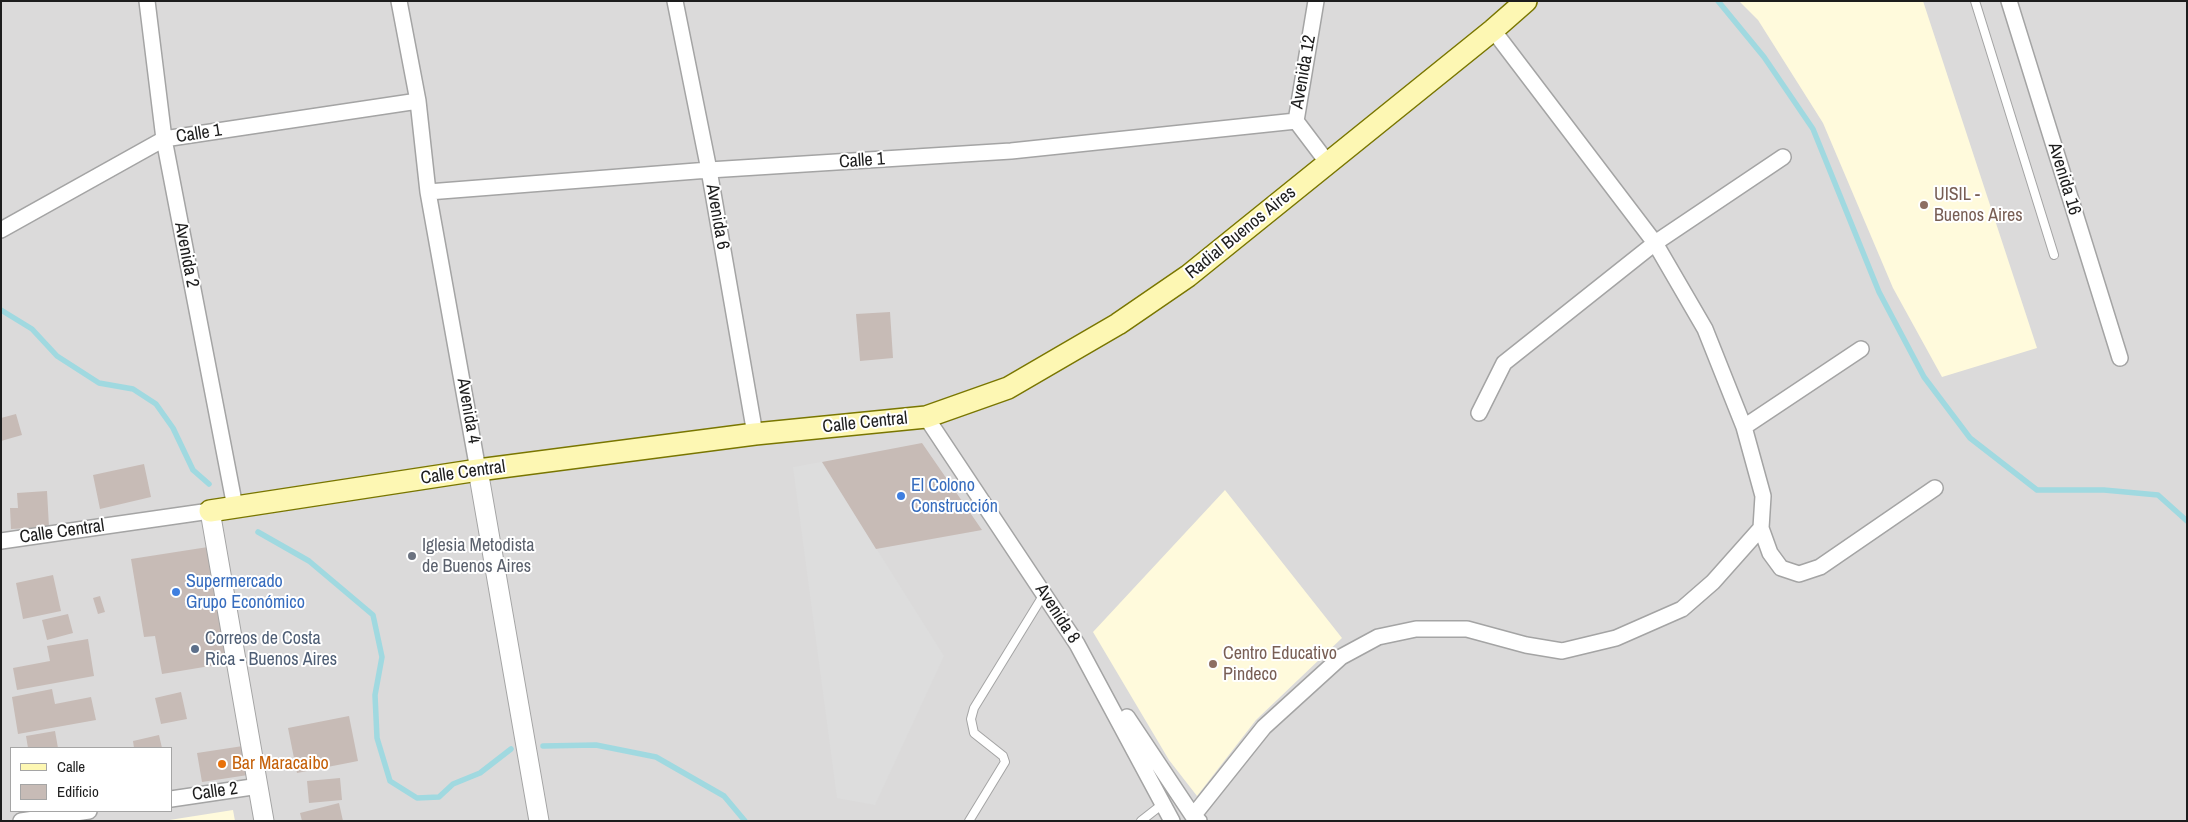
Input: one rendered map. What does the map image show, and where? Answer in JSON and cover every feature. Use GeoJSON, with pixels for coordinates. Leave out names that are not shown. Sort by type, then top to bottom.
{"type":"FeatureCollection","features":[{"type":"Feature","properties":{"kind":"main road","name":"Radial Buenos Aires"},"geometry":{"type":"LineString","coordinates":[[926,417],[1008,388],[1118,324],[1188,276],[1493,30],[1526,1]]}},
{"type":"Feature","properties":{"kind":"main road","name":"Calle Central"},"geometry":{"type":"LineString","coordinates":[[210,511],[478,470],[755,434],[926,417]]}},
{"type":"Feature","properties":{"kind":"street","name":"Avenida 2"},"geometry":{"type":"LineString","coordinates":[[147,1],[164,139],[235,507]]}},
{"type":"Feature","properties":{"kind":"street","name":"Avenida 4"},"geometry":{"type":"LineString","coordinates":[[399,1],[418,100],[428,192],[539,821]]}},
{"type":"Feature","properties":{"kind":"street","name":"Avenida 6"},"geometry":{"type":"LineString","coordinates":[[676,1],[709,170],[755,434]]}},
{"type":"Feature","properties":{"kind":"street","name":"Avenida 12"},"geometry":{"type":"LineString","coordinates":[[1316,1],[1296,121],[1327,162]]}},
{"type":"Feature","properties":{"kind":"street","name":"Avenida 16"},"geometry":{"type":"LineString","coordinates":[[2009,1],[2120,358]]}},
{"type":"Feature","properties":{"kind":"street"},"geometry":{"type":"LineString","coordinates":[[1493,30],[1655,243],[1706,329],[1744,427],[1763,496],[1761,528],[1770,553],[1781,568],[1799,574],[1820,567],[1935,488]]}},
{"type":"Feature","properties":{"kind":"street","name":"Calle 1"},"geometry":{"type":"LineString","coordinates":[[1,230],[164,139],[418,100]]}},
{"type":"Feature","properties":{"kind":"street","name":"Calle 1"},"geometry":{"type":"LineString","coordinates":[[428,192],[709,170],[1011,151],[1296,121]]}},
{"type":"Feature","properties":{"kind":"street"},"geometry":{"type":"LineString","coordinates":[[1479,412],[1504,363],[1655,243],[1783,157]]}},
{"type":"Feature","properties":{"kind":"street"},"geometry":{"type":"LineString","coordinates":[[1744,427],[1861,349]]}},
{"type":"Feature","properties":{"kind":"street","name":"Avenida 8"},"geometry":{"type":"LineString","coordinates":[[926,417],[1077,644],[1172,821]]}},
{"type":"Feature","properties":{"kind":"street"},"geometry":{"type":"LineString","coordinates":[[210,511],[264,821]]}},
{"type":"Feature","properties":{"kind":"street","name":"Calle Central"},"geometry":{"type":"LineString","coordinates":[[1,541],[210,511]]}},
{"type":"Feature","properties":{"kind":"street"},"geometry":{"type":"LineString","coordinates":[[1077,644],[1196,818],[1264,727],[1341,657],[1378,637],[1416,629],[1467,629],[1526,645],[1562,651],[1616,638],[1682,610],[1713,582],[1761,528]]}},
{"type":"Feature","properties":{"kind":"street","name":"Calle 2"},"geometry":{"type":"LineString","coordinates":[[172,799],[259,786]]}},
{"type":"Feature","properties":{"kind":"street"},"geometry":{"type":"LineString","coordinates":[[21,821],[82,812]]}},
{"type":"Feature","properties":{"kind":"lane"},"geometry":{"type":"LineString","coordinates":[[1975,1],[2054,255]]}},
{"type":"Feature","properties":{"kind":"lane"},"geometry":{"type":"LineString","coordinates":[[969,821],[1005,762],[1003,756],[974,733],[971,719],[974,708],[1044,594]]}},
{"type":"Feature","properties":{"kind":"lane"},"geometry":{"type":"LineString","coordinates":[[1141,821],[1164,803]]}},
{"type":"Feature","properties":{"kind":"shaded area"},"geometry":{"type":"Polygon","coordinates":[[[1,1],[2187,1],[2187,821],[1,821],[1,1]]]}},
{"type":"Feature","properties":{"kind":"shaded area","name":"UISIL - Buenos Aires"},"geometry":{"type":"Polygon","coordinates":[[[1739,1],[1923,1],[2037,348],[1942,377],[1893,288],[1823,123],[1758,20],[1739,1]]]}},
{"type":"Feature","properties":{"kind":"shaded area"},"geometry":{"type":"Polygon","coordinates":[[[822,462],[944,656],[875,805],[837,798],[793,467],[822,462]]]}},
{"type":"Feature","properties":{"kind":"shaded area","name":"Centro Educativo Pindeco"},"geometry":{"type":"Polygon","coordinates":[[[1225,490],[1342,638],[1256,720],[1197,796],[1169,760],[1093,632],[1225,490]]]}},
{"type":"Feature","properties":{"kind":"shaded area"},"geometry":{"type":"Polygon","coordinates":[[[233,810],[235,821],[163,821],[233,810]]]}},
{"type":"Feature","properties":{"kind":"building"},"geometry":{"type":"Polygon","coordinates":[[[890,312],[893,358],[860,361],[856,314],[890,312]]]}},
{"type":"Feature","properties":{"kind":"building"},"geometry":{"type":"Polygon","coordinates":[[[16,414],[22,435],[1,441],[1,418],[16,414]]]}},
{"type":"Feature","properties":{"kind":"building","name":"El Colono Construcción"},"geometry":{"type":"Polygon","coordinates":[[[922,443],[982,530],[876,549],[822,462],[922,443]]]}},
{"type":"Feature","properties":{"kind":"building"},"geometry":{"type":"Polygon","coordinates":[[[144,464],[151,497],[100,509],[93,475],[144,464]]]}},
{"type":"Feature","properties":{"kind":"building"},"geometry":{"type":"Polygon","coordinates":[[[47,491],[49,527],[11,529],[10,508],[18,508],[17,493],[47,491]]]}},
{"type":"Feature","properties":{"kind":"building","name":"Supermercado Grupo Económico"},"geometry":{"type":"Polygon","coordinates":[[[208,547],[234,662],[162,674],[155,636],[144,637],[131,559],[208,547]]]}},
{"type":"Feature","properties":{"kind":"building"},"geometry":{"type":"Polygon","coordinates":[[[53,575],[61,611],[23,619],[16,583],[53,575]]]}},
{"type":"Feature","properties":{"kind":"building"},"geometry":{"type":"Polygon","coordinates":[[[100,596],[105,612],[98,614],[93,598],[100,596]]]}},
{"type":"Feature","properties":{"kind":"building"},"geometry":{"type":"Polygon","coordinates":[[[68,614],[73,633],[47,640],[42,620],[68,614]]]}},
{"type":"Feature","properties":{"kind":"building"},"geometry":{"type":"Polygon","coordinates":[[[88,639],[94,676],[17,690],[13,668],[50,661],[47,646],[88,639]]]}},
{"type":"Feature","properties":{"kind":"building"},"geometry":{"type":"Polygon","coordinates":[[[52,689],[55,704],[91,697],[96,720],[18,734],[12,697],[52,689]]]}},
{"type":"Feature","properties":{"kind":"building"},"geometry":{"type":"Polygon","coordinates":[[[181,692],[187,719],[161,724],[155,698],[181,692]]]}},
{"type":"Feature","properties":{"kind":"building"},"geometry":{"type":"Polygon","coordinates":[[[349,716],[358,761],[297,773],[288,728],[349,716]]]}},
{"type":"Feature","properties":{"kind":"building"},"geometry":{"type":"Polygon","coordinates":[[[55,731],[58,747],[28,747],[26,736],[55,731]]]}},
{"type":"Feature","properties":{"kind":"building"},"geometry":{"type":"Polygon","coordinates":[[[159,735],[162,747],[134,747],[133,741],[159,735]]]}},
{"type":"Feature","properties":{"kind":"building","name":"Bar Maracaibo"},"geometry":{"type":"Polygon","coordinates":[[[243,746],[248,775],[202,782],[197,753],[243,746]]]}},
{"type":"Feature","properties":{"kind":"building"},"geometry":{"type":"Polygon","coordinates":[[[340,778],[342,800],[309,803],[307,781],[340,778]]]}},
{"type":"Feature","properties":{"kind":"building"},"geometry":{"type":"Polygon","coordinates":[[[339,803],[343,821],[302,821],[300,813],[339,803]]]}},
{"type":"Feature","properties":{"kind":"waterway"},"geometry":{"type":"LineString","coordinates":[[1718,1],[1764,57],[1813,129],[1879,292],[1924,377],[1970,438],[2037,490],[2104,490],[2158,495],[2187,521]]}},
{"type":"Feature","properties":{"kind":"waterway"},"geometry":{"type":"LineString","coordinates":[[1,310],[32,329],[57,356],[99,383],[133,389],[156,404],[173,428],[193,470],[209,484]]}},
{"type":"Feature","properties":{"kind":"waterway"},"geometry":{"type":"LineString","coordinates":[[258,532],[309,561],[373,615],[382,657],[375,695],[377,738],[390,781],[417,798],[439,797],[453,784],[480,773],[511,749]]}},
{"type":"Feature","properties":{"kind":"waterway"},"geometry":{"type":"LineString","coordinates":[[543,746],[596,745],[656,757],[724,796],[745,821]]}},
{"type":"Feature","properties":{"kind":"place","name":"UISIL - Buenos Aires"},"geometry":{"type":"Point","coordinates":[1924,205]}},
{"type":"Feature","properties":{"kind":"place","name":"El Colono Construcción"},"geometry":{"type":"Point","coordinates":[901,496]}},
{"type":"Feature","properties":{"kind":"place","name":"Iglesia Metodista de Buenos Aires"},"geometry":{"type":"Point","coordinates":[412,556]}},
{"type":"Feature","properties":{"kind":"place","name":"Supermercado Grupo Económico"},"geometry":{"type":"Point","coordinates":[176,592]}},
{"type":"Feature","properties":{"kind":"place","name":"Correos de Costa Rica - Buenos Aires"},"geometry":{"type":"Point","coordinates":[195,649]}},
{"type":"Feature","properties":{"kind":"place","name":"Centro Educativo Pindeco"},"geometry":{"type":"Point","coordinates":[1213,664]}},
{"type":"Feature","properties":{"kind":"place","name":"Bar Maracaibo"},"geometry":{"type":"Point","coordinates":[222,764]}}]}
